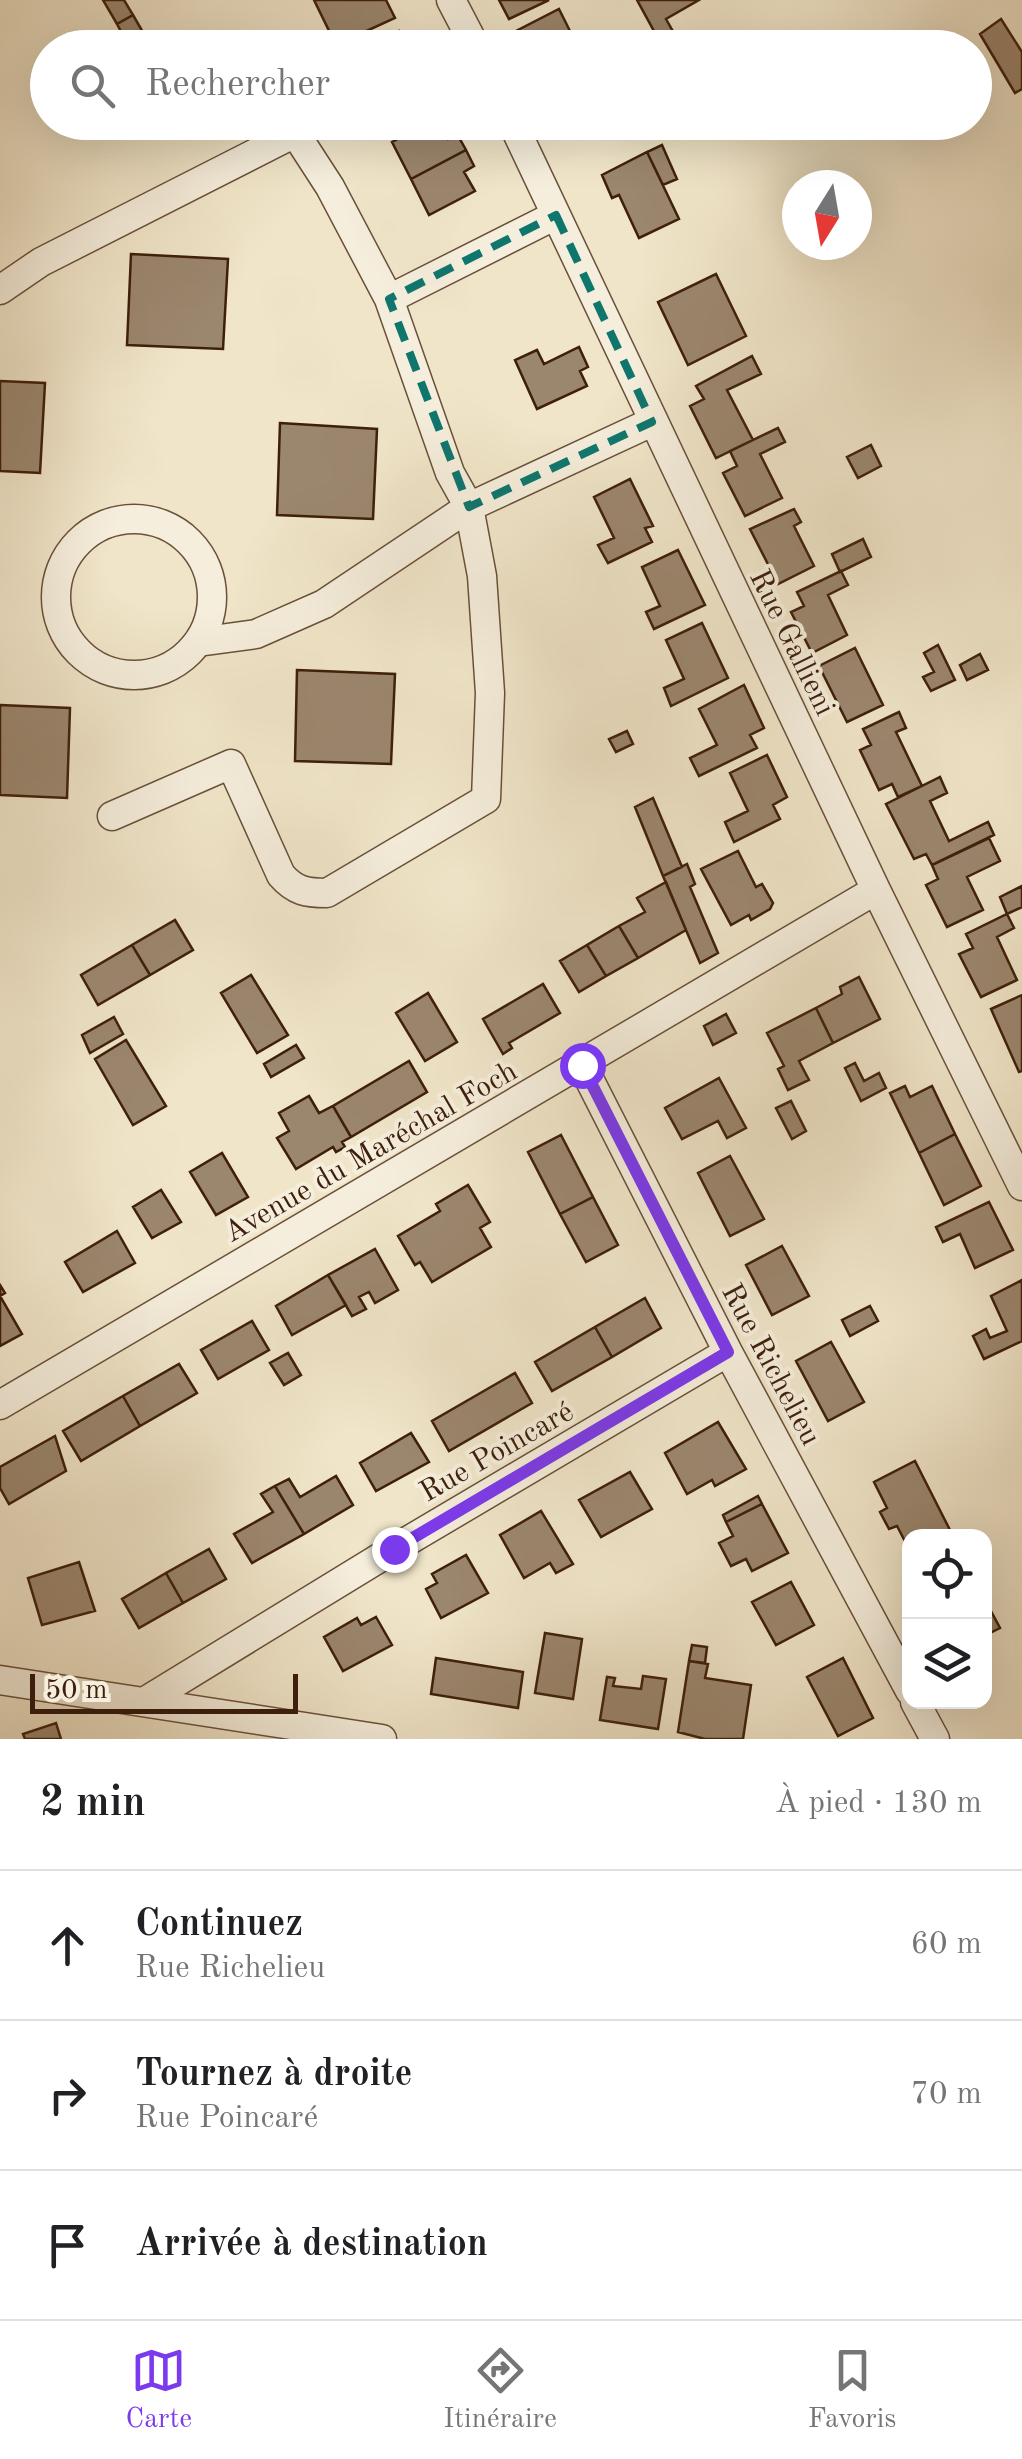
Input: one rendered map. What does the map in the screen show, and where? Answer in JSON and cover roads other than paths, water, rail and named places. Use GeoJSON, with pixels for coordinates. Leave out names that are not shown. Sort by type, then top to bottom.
{"type":"FeatureCollection","features":[{"type":"Feature","properties":{"kind":"street"},"geometry":{"type":"LineString","coordinates":[[451,0],[467,30]]}},
{"type":"Feature","properties":{"kind":"street"},"geometry":{"type":"LineString","coordinates":[[0,290],[41,262],[278,140]]}},
{"type":"Feature","properties":{"kind":"street"},"geometry":{"type":"LineString","coordinates":[[112,816],[231,764],[281,875],[293,888],[309,893],[327,892],[486,800],[490,694],[482,576],[469,507],[450,473],[389,299],[330,186],[299,140]]}},
{"type":"Feature","properties":{"kind":"street","name":"Rue Gallieni"},"geometry":{"type":"LineString","coordinates":[[521,140],[876,890],[1022,1186]]}},
{"type":"Feature","properties":{"kind":"street"},"geometry":{"type":"LineString","coordinates":[[389,299],[556,215]]}},
{"type":"Feature","properties":{"kind":"street"},"geometry":{"type":"LineString","coordinates":[[198,642],[209,620],[213,596],[198,550],[180,533],[153,520],[109,522],[70,551],[60,574],[56,598],[62,627],[71,644],[89,660],[111,671],[135,675],[170,665],[198,642],[256,634],[324,604],[469,507],[652,422]]}},
{"type":"Feature","properties":{"kind":"street","name":"Avenue du Maréchal Foch"},"geometry":{"type":"LineString","coordinates":[[0,1404],[876,890]]}},
{"type":"Feature","properties":{"kind":"street","name":"Rue Richelieu"},"geometry":{"type":"LineString","coordinates":[[582,1065],[728,1352],[902,1676]]}},
{"type":"Feature","properties":{"kind":"street","name":"Rue Poincaré"},"geometry":{"type":"LineString","coordinates":[[144,1702],[728,1352]]}},
{"type":"Feature","properties":{"kind":"street"},"geometry":{"type":"LineString","coordinates":[[0,1680],[382,1739]]}},
{"type":"Feature","properties":{"kind":"street"},"geometry":{"type":"LineString","coordinates":[[919,1709],[935,1739]]}}]}
